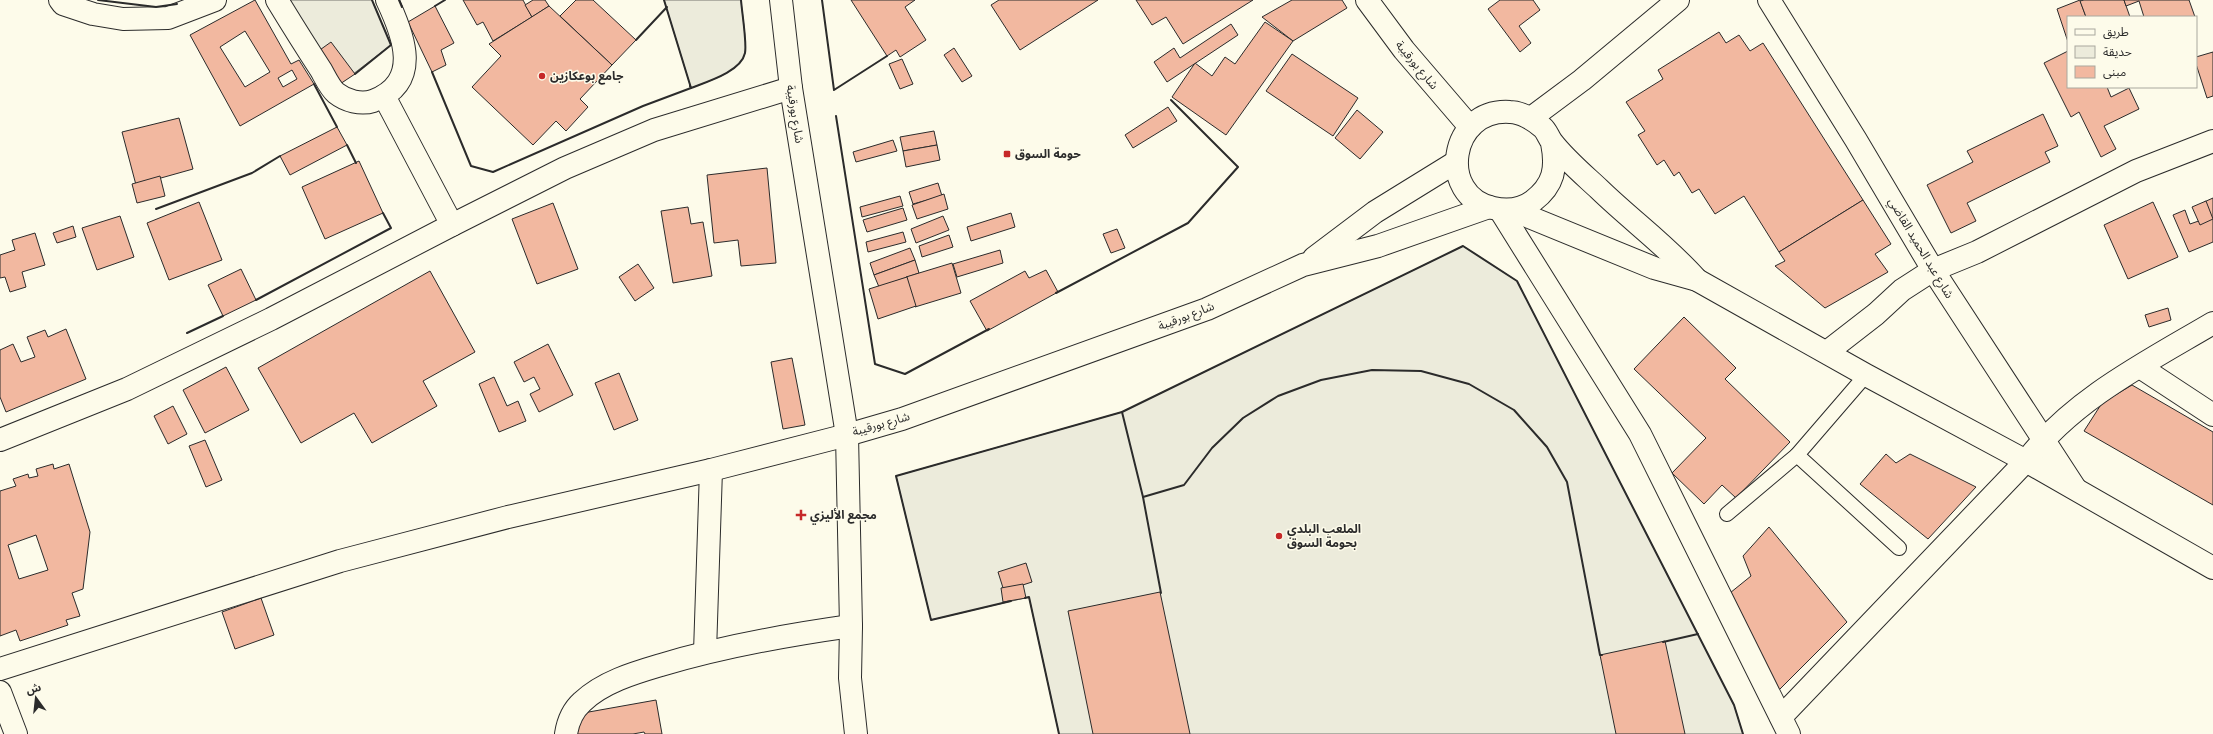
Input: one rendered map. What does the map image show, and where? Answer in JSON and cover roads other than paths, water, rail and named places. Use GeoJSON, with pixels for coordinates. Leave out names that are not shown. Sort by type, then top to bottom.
{"type":"FeatureCollection","features":[{"type":"Feature","properties":{"kind":"street"},"geometry":{"type":"LineString","coordinates":[[60,0],[63,4],[93,14],[123,19],[168,18],[214,0]]}},
{"type":"Feature","properties":{"kind":"street"},"geometry":{"type":"LineString","coordinates":[[277,0],[335,93],[353,102],[370,102],[384,96],[399,84],[404,68],[405,48],[399,25],[387,0]]}},
{"type":"Feature","properties":{"kind":"street","name":"شارع بورقيبة"},"geometry":{"type":"LineString","coordinates":[[781,0],[791,88],[847,434],[902,419],[1207,309],[1303,265],[1378,246],[1500,209]]}},
{"type":"Feature","properties":{"kind":"street","name":"شارع بورقيبة"},"geometry":{"type":"LineString","coordinates":[[1367,0],[1404,50],[1470,127]]}},
{"type":"Feature","properties":{"kind":"street"},"geometry":{"type":"LineString","coordinates":[[1531,118],[1582,80],[1678,0]]}},
{"type":"Feature","properties":{"kind":"street","name":"شارع عبد الحميد القاضي"},"geometry":{"type":"LineString","coordinates":[[1769,0],[1856,140],[1933,270],[2078,492]]}},
{"type":"Feature","properties":{"kind":"street"},"geometry":{"type":"LineString","coordinates":[[0,440],[127,389],[272,320],[452,224],[565,168],[654,130],[791,88]]}},
{"type":"Feature","properties":{"kind":"street"},"geometry":{"type":"LineString","coordinates":[[384,96],[452,224]]}},
{"type":"Feature","properties":{"kind":"street"},"geometry":{"type":"LineString","coordinates":[[1500,209],[1529,204],[1543,193],[1552,178],[1556,160],[1552,143],[1544,128],[1531,118],[1510,112],[1488,114],[1470,127],[1459,143],[1456,162],[1460,181],[1472,197],[1500,209],[1654,268],[1696,280],[1866,375],[2026,461],[2213,568]]}},
{"type":"Feature","properties":{"kind":"street"},"geometry":{"type":"LineString","coordinates":[[1827,352],[1876,314],[1902,290],[1933,270],[1977,252],[2136,171],[2213,140]]}},
{"type":"Feature","properties":{"kind":"street"},"geometry":{"type":"LineString","coordinates":[[1552,143],[1600,190],[1674,254],[1696,280]]}},
{"type":"Feature","properties":{"kind":"street","name":"شارع بورقيبة"},"geometry":{"type":"LineString","coordinates":[[1303,265],[1375,212],[1456,162]]}},
{"type":"Feature","properties":{"kind":"street"},"geometry":{"type":"LineString","coordinates":[[1500,209],[1640,434],[1785,725],[2026,461],[2042,439],[2073,411],[2213,322]]}},
{"type":"Feature","properties":{"kind":"street"},"geometry":{"type":"LineString","coordinates":[[2140,367],[2213,415]]}},
{"type":"Feature","properties":{"kind":"street"},"geometry":{"type":"LineString","coordinates":[[0,669],[340,561],[508,517],[711,470],[847,434],[851,626],[850,678],[856,734]]}},
{"type":"Feature","properties":{"kind":"street"},"geometry":{"type":"LineString","coordinates":[[705,652],[711,470]]}},
{"type":"Feature","properties":{"kind":"street"},"geometry":{"type":"LineString","coordinates":[[566,734],[569,719],[581,702],[598,690],[626,676],[705,652],[766,639],[851,626]]}},
{"type":"Feature","properties":{"kind":"street"},"geometry":{"type":"LineString","coordinates":[[0,692],[16,734]]}},
{"type":"Feature","properties":{"kind":"lane"},"geometry":{"type":"LineString","coordinates":[[1727,514],[1797,454],[1866,375]]}},
{"type":"Feature","properties":{"kind":"lane"},"geometry":{"type":"LineString","coordinates":[[1797,454],[1899,548]]}},
{"type":"Feature","properties":{"kind":"place","name":"جامع بوعكازين"},"geometry":{"type":"Point","coordinates":[542,76]}},
{"type":"Feature","properties":{"kind":"place","name":"حومة السوق"},"geometry":{"type":"Point","coordinates":[1007,154]}},
{"type":"Feature","properties":{"kind":"place","name":"مجمع الأليزي"},"geometry":{"type":"Point","coordinates":[801,515]}},
{"type":"Feature","properties":{"kind":"place","name":"الملعب البلدي بحومة السوق"},"geometry":{"type":"Point","coordinates":[1279,536]}}]}
